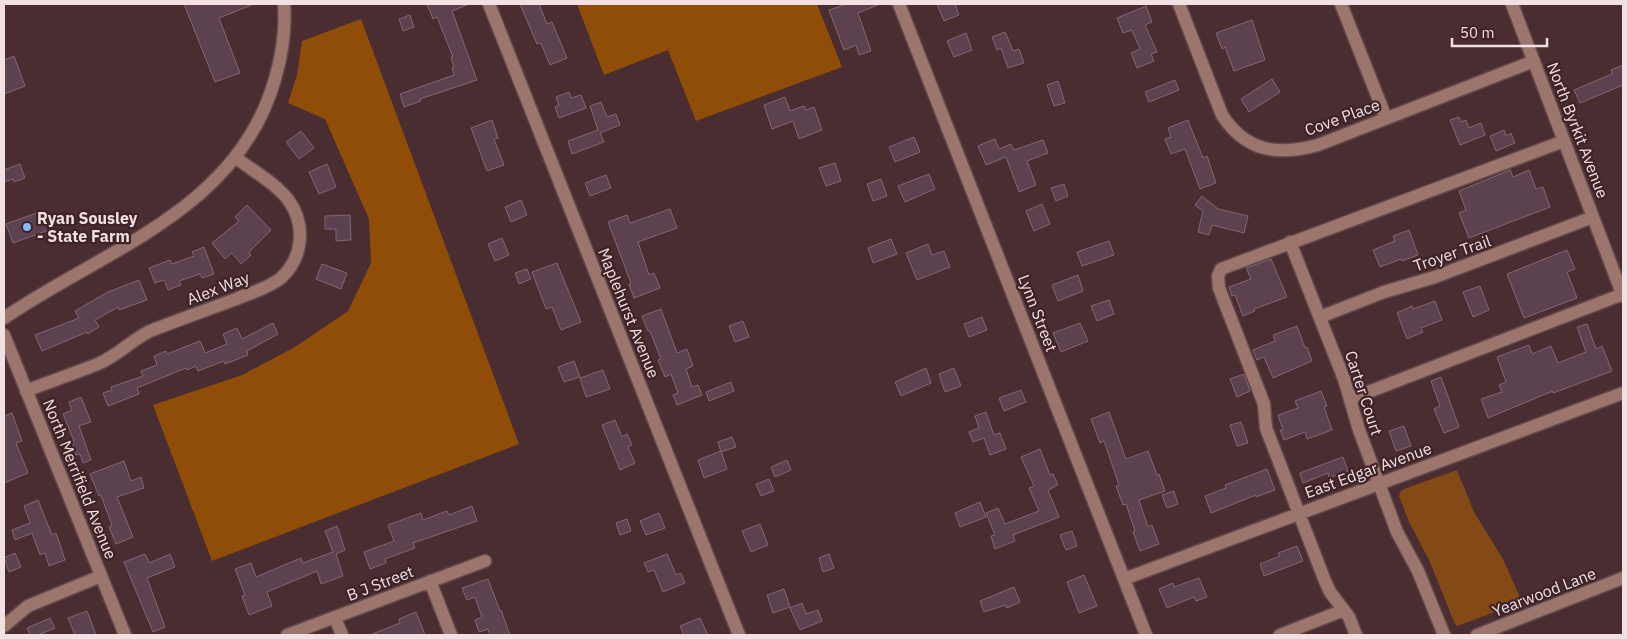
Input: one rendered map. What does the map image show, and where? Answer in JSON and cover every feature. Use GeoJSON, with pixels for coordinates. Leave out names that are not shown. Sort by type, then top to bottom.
{"type":"FeatureCollection","features":[{"type":"Feature","properties":{"kind":"street"},"geometry":{"type":"LineString","coordinates":[[4,318],[167,220],[209,186],[236,158],[259,122],[271,93],[280,62],[283,42],[284,4]]}},
{"type":"Feature","properties":{"kind":"street","name":"Maplehurst Avenue"},"geometry":{"type":"LineString","coordinates":[[489,4],[739,635]]}},
{"type":"Feature","properties":{"kind":"street","name":"Lynn Street"},"geometry":{"type":"LineString","coordinates":[[898,4],[1146,635]]}},
{"type":"Feature","properties":{"kind":"street","name":"Cove Place"},"geometry":{"type":"LineString","coordinates":[[1179,4],[1222,115],[1228,125],[1240,136],[1255,145],[1276,151],[1304,149],[1318,145],[1534,61]]}},
{"type":"Feature","properties":{"kind":"street"},"geometry":{"type":"LineString","coordinates":[[1341,4],[1386,118]]}},
{"type":"Feature","properties":{"kind":"street","name":"North Byrkit Avenue"},"geometry":{"type":"LineString","coordinates":[[1512,4],[1623,295]]}},
{"type":"Feature","properties":{"kind":"street"},"geometry":{"type":"LineString","coordinates":[[1356,635],[1349,617],[1327,587],[1266,428],[1264,404],[1219,288],[1218,276],[1221,269],[1228,265],[1564,141]]}},
{"type":"Feature","properties":{"kind":"street","name":"Alex Way"},"geometry":{"type":"LineString","coordinates":[[26,391],[113,356],[134,339],[150,331],[249,294],[273,284],[281,278],[291,266],[299,248],[300,230],[296,213],[288,200],[278,190],[236,158]]}},
{"type":"Feature","properties":{"kind":"street","name":"Troyer Trail"},"geometry":{"type":"LineString","coordinates":[[1320,317],[1384,292],[1436,278],[1593,217]]}},
{"type":"Feature","properties":{"kind":"street","name":"Carter Court"},"geometry":{"type":"LineString","coordinates":[[1290,242],[1344,379],[1359,430],[1397,532],[1420,578],[1444,635]]}},
{"type":"Feature","properties":{"kind":"street"},"geometry":{"type":"LineString","coordinates":[[1350,399],[1623,295]]}},
{"type":"Feature","properties":{"kind":"street","name":"North Merrifield Avenue"},"geometry":{"type":"LineString","coordinates":[[4,335],[125,635]]}},
{"type":"Feature","properties":{"kind":"street","name":"East Edgar Avenue"},"geometry":{"type":"LineString","coordinates":[[1124,579],[1623,393]]}},
{"type":"Feature","properties":{"kind":"street","name":"B J Street"},"geometry":{"type":"LineString","coordinates":[[287,635],[484,561]]}},
{"type":"Feature","properties":{"kind":"street"},"geometry":{"type":"LineString","coordinates":[[4,626],[28,606],[101,576]]}},
{"type":"Feature","properties":{"kind":"street","name":"Yearwood Lane"},"geometry":{"type":"LineString","coordinates":[[1477,635],[1623,578]]}},
{"type":"Feature","properties":{"kind":"street"},"geometry":{"type":"LineString","coordinates":[[430,581],[451,635]]}},
{"type":"Feature","properties":{"kind":"street"},"geometry":{"type":"LineString","coordinates":[[1280,635],[1344,610]]}},
{"type":"Feature","properties":{"kind":"street"},"geometry":{"type":"LineString","coordinates":[[335,618],[342,635]]}},
{"type":"Feature","properties":{"kind":"shaded area"},"geometry":{"type":"Polygon","coordinates":[[[577,4],[817,4],[842,67],[696,121],[668,50],[604,75],[577,4]]]}},
{"type":"Feature","properties":{"kind":"shaded area"},"geometry":{"type":"Polygon","coordinates":[[[361,19],[519,444],[212,561],[153,405],[242,375],[295,347],[348,311],[371,263],[369,219],[325,119],[288,103],[297,75],[302,41],[361,19]]]}},
{"type":"Feature","properties":{"kind":"shaded area"},"geometry":{"type":"Polygon","coordinates":[[[1457,470],[1474,512],[1503,559],[1522,602],[1457,626],[1399,496],[1404,489],[1457,470]]]}},
{"type":"Feature","properties":{"kind":"building"},"geometry":{"type":"Polygon","coordinates":[[[184,4],[254,4],[219,18],[240,73],[215,82],[184,4]]]}},
{"type":"Feature","properties":{"kind":"building"},"geometry":{"type":"Polygon","coordinates":[[[427,4],[469,4],[452,11],[477,80],[420,99],[421,101],[404,107],[400,94],[454,75],[451,57],[453,57],[437,17],[433,19],[427,4]]]}},
{"type":"Feature","properties":{"kind":"building"},"geometry":{"type":"Polygon","coordinates":[[[520,4],[539,4],[547,24],[552,22],[567,58],[550,65],[541,43],[537,44],[520,4]]]}},
{"type":"Feature","properties":{"kind":"building"},"geometry":{"type":"Polygon","coordinates":[[[847,4],[880,4],[858,13],[871,51],[859,55],[856,45],[844,50],[829,10],[847,4]]]}},
{"type":"Feature","properties":{"kind":"building"},"geometry":{"type":"Polygon","coordinates":[[[937,4],[955,4],[959,15],[944,21],[937,4]]]}},
{"type":"Feature","properties":{"kind":"building"},"geometry":{"type":"Polygon","coordinates":[[[1146,6],[1152,22],[1145,25],[1157,52],[1151,54],[1154,61],[1137,68],[1131,53],[1140,49],[1132,30],[1123,33],[1117,18],[1146,6]]]}},
{"type":"Feature","properties":{"kind":"building"},"geometry":{"type":"Polygon","coordinates":[[[410,15],[414,27],[403,31],[399,19],[410,15]]]}},
{"type":"Feature","properties":{"kind":"building"},"geometry":{"type":"Polygon","coordinates":[[[1252,20],[1265,60],[1234,71],[1225,47],[1222,49],[1216,33],[1252,20]]]}},
{"type":"Feature","properties":{"kind":"building"},"geometry":{"type":"Polygon","coordinates":[[[1005,32],[1013,51],[1019,49],[1024,63],[1008,68],[1001,48],[997,50],[992,37],[1005,32]]]}},
{"type":"Feature","properties":{"kind":"building"},"geometry":{"type":"Polygon","coordinates":[[[966,33],[972,50],[954,57],[947,41],[966,33]]]}},
{"type":"Feature","properties":{"kind":"building"},"geometry":{"type":"Polygon","coordinates":[[[14,56],[25,86],[4,94],[4,60],[14,56]]]}},
{"type":"Feature","properties":{"kind":"building"},"geometry":{"type":"Polygon","coordinates":[[[1623,65],[1623,85],[1580,103],[1574,90],[1612,74],[1611,70],[1623,65]]]}},
{"type":"Feature","properties":{"kind":"building"},"geometry":{"type":"Polygon","coordinates":[[[1272,79],[1280,92],[1249,112],[1241,99],[1272,79]]]}},
{"type":"Feature","properties":{"kind":"building"},"geometry":{"type":"Polygon","coordinates":[[[1175,80],[1179,90],[1149,102],[1145,92],[1175,80]]]}},
{"type":"Feature","properties":{"kind":"building"},"geometry":{"type":"Polygon","coordinates":[[[1058,81],[1065,103],[1054,106],[1047,85],[1058,81]]]}},
{"type":"Feature","properties":{"kind":"building"},"geometry":{"type":"Polygon","coordinates":[[[569,92],[571,98],[581,95],[586,108],[559,118],[555,107],[559,105],[556,97],[569,92]]]}},
{"type":"Feature","properties":{"kind":"building"},"geometry":{"type":"Polygon","coordinates":[[[785,97],[790,111],[804,106],[806,110],[814,107],[822,130],[799,139],[793,121],[772,129],[764,105],[785,97]]]}},
{"type":"Feature","properties":{"kind":"building"},"geometry":{"type":"Polygon","coordinates":[[[601,102],[607,117],[616,114],[620,125],[600,133],[604,142],[572,154],[568,141],[598,130],[590,106],[601,102]]]}},
{"type":"Feature","properties":{"kind":"building"},"geometry":{"type":"Polygon","coordinates":[[[1459,117],[1461,122],[1466,120],[1469,128],[1481,123],[1485,135],[1460,145],[1450,120],[1459,117]]]}},
{"type":"Feature","properties":{"kind":"building"},"geometry":{"type":"Polygon","coordinates":[[[492,120],[498,138],[494,139],[504,165],[487,171],[471,128],[492,120]]]}},
{"type":"Feature","properties":{"kind":"building"},"geometry":{"type":"Polygon","coordinates":[[[1188,120],[1203,158],[1207,156],[1216,183],[1200,189],[1185,149],[1171,154],[1165,139],[1171,137],[1168,128],[1188,120]]]}},
{"type":"Feature","properties":{"kind":"building"},"geometry":{"type":"Polygon","coordinates":[[[1504,130],[1506,136],[1511,133],[1515,143],[1496,151],[1490,136],[1504,130]]]}},
{"type":"Feature","properties":{"kind":"building"},"geometry":{"type":"Polygon","coordinates":[[[301,131],[314,148],[299,159],[286,142],[301,131]]]}},
{"type":"Feature","properties":{"kind":"building"},"geometry":{"type":"Polygon","coordinates":[[[914,137],[920,152],[895,162],[889,147],[914,137]]]}},
{"type":"Feature","properties":{"kind":"building"},"geometry":{"type":"Polygon","coordinates":[[[995,139],[999,149],[1011,144],[1014,150],[1043,140],[1048,153],[1027,161],[1036,185],[1019,192],[1006,157],[986,165],[978,146],[995,139]]]}},
{"type":"Feature","properties":{"kind":"building"},"geometry":{"type":"Polygon","coordinates":[[[835,163],[841,181],[826,186],[819,168],[835,163]]]}},
{"type":"Feature","properties":{"kind":"building"},"geometry":{"type":"Polygon","coordinates":[[[20,164],[25,178],[14,182],[13,179],[4,182],[4,170],[20,164]]]}},
{"type":"Feature","properties":{"kind":"building"},"geometry":{"type":"Polygon","coordinates":[[[327,164],[336,187],[319,194],[309,172],[327,164]]]}},
{"type":"Feature","properties":{"kind":"building"},"geometry":{"type":"Polygon","coordinates":[[[1510,170],[1513,177],[1529,170],[1536,189],[1543,187],[1550,207],[1469,238],[1459,213],[1466,210],[1459,191],[1510,170]]]}},
{"type":"Feature","properties":{"kind":"building"},"geometry":{"type":"Polygon","coordinates":[[[929,174],[935,189],[905,202],[898,186],[929,174]]]}},
{"type":"Feature","properties":{"kind":"building"},"geometry":{"type":"Polygon","coordinates":[[[606,175],[611,188],[590,196],[585,183],[606,175]]]}},
{"type":"Feature","properties":{"kind":"building"},"geometry":{"type":"Polygon","coordinates":[[[881,179],[887,196],[873,201],[867,184],[881,179]]]}},
{"type":"Feature","properties":{"kind":"building"},"geometry":{"type":"Polygon","coordinates":[[[1064,184],[1068,196],[1056,201],[1051,188],[1064,184]]]}},
{"type":"Feature","properties":{"kind":"building"},"geometry":{"type":"Polygon","coordinates":[[[1202,196],[1218,209],[1248,216],[1244,233],[1212,225],[1209,235],[1198,232],[1203,211],[1195,205],[1202,196]]]}},
{"type":"Feature","properties":{"kind":"building"},"geometry":{"type":"Polygon","coordinates":[[[521,200],[527,215],[511,222],[505,207],[521,200]]]}},
{"type":"Feature","properties":{"kind":"building"},"geometry":{"type":"Polygon","coordinates":[[[1042,204],[1050,224],[1034,231],[1026,211],[1042,204]]]}},
{"type":"Feature","properties":{"kind":"building"},"geometry":{"type":"Polygon","coordinates":[[[247,205],[271,230],[249,252],[251,255],[241,264],[232,253],[225,259],[212,243],[239,221],[235,217],[247,205]]]}},
{"type":"Feature","properties":{"kind":"building"},"geometry":{"type":"Polygon","coordinates":[[[670,209],[677,228],[638,242],[649,275],[654,273],[660,288],[634,298],[629,284],[631,283],[608,222],[627,215],[630,223],[670,209]]]}},
{"type":"Feature","properties":{"kind":"building","name":"Ryan Sousley - State Farm"},"geometry":{"type":"Polygon","coordinates":[[[42,211],[49,230],[13,243],[6,224],[42,211]]]}},
{"type":"Feature","properties":{"kind":"building"},"geometry":{"type":"Polygon","coordinates":[[[350,215],[351,240],[336,241],[336,229],[325,229],[325,216],[350,215]]]}},
{"type":"Feature","properties":{"kind":"building"},"geometry":{"type":"Polygon","coordinates":[[[1409,230],[1418,255],[1380,267],[1373,250],[1395,241],[1393,236],[1409,230]]]}},
{"type":"Feature","properties":{"kind":"building"},"geometry":{"type":"Polygon","coordinates":[[[502,238],[509,255],[495,261],[488,244],[502,238]]]}},
{"type":"Feature","properties":{"kind":"building"},"geometry":{"type":"Polygon","coordinates":[[[891,239],[897,254],[873,263],[868,248],[891,239]]]}},
{"type":"Feature","properties":{"kind":"building"},"geometry":{"type":"Polygon","coordinates":[[[1109,241],[1114,255],[1082,266],[1077,252],[1109,241]]]}},
{"type":"Feature","properties":{"kind":"building"},"geometry":{"type":"Polygon","coordinates":[[[928,244],[932,255],[944,251],[950,267],[917,280],[906,253],[928,244]]]}},
{"type":"Feature","properties":{"kind":"building"},"geometry":{"type":"Polygon","coordinates":[[[204,247],[214,274],[202,278],[200,274],[179,281],[181,285],[168,290],[164,280],[155,283],[149,268],[170,260],[172,264],[194,256],[192,252],[204,247]]]}},
{"type":"Feature","properties":{"kind":"building"},"geometry":{"type":"Polygon","coordinates":[[[1567,250],[1575,269],[1567,272],[1577,298],[1524,318],[1507,274],[1567,250]]]}},
{"type":"Feature","properties":{"kind":"building"},"geometry":{"type":"Polygon","coordinates":[[[1271,259],[1287,297],[1254,309],[1255,311],[1243,316],[1235,295],[1232,296],[1229,287],[1251,279],[1246,268],[1271,259]]]}},
{"type":"Feature","properties":{"kind":"building"},"geometry":{"type":"Polygon","coordinates":[[[557,263],[581,322],[561,330],[552,307],[546,309],[532,272],[557,263]]]}},
{"type":"Feature","properties":{"kind":"building"},"geometry":{"type":"Polygon","coordinates":[[[322,264],[347,273],[341,289],[316,279],[322,264]]]}},
{"type":"Feature","properties":{"kind":"building"},"geometry":{"type":"Polygon","coordinates":[[[527,269],[531,279],[519,284],[515,273],[527,269]]]}},
{"type":"Feature","properties":{"kind":"building"},"geometry":{"type":"Polygon","coordinates":[[[1078,275],[1083,291],[1058,301],[1052,285],[1078,275]]]}},
{"type":"Feature","properties":{"kind":"building"},"geometry":{"type":"Polygon","coordinates":[[[139,280],[147,300],[119,310],[118,307],[95,320],[99,327],[88,334],[87,332],[42,351],[35,335],[79,318],[75,311],[108,292],[139,280]]]}},
{"type":"Feature","properties":{"kind":"building"},"geometry":{"type":"Polygon","coordinates":[[[1480,286],[1489,310],[1473,317],[1463,292],[1480,286]]]}},
{"type":"Feature","properties":{"kind":"building"},"geometry":{"type":"Polygon","coordinates":[[[1109,300],[1114,314],[1097,321],[1091,306],[1109,300]]]}},
{"type":"Feature","properties":{"kind":"building"},"geometry":{"type":"Polygon","coordinates":[[[1435,301],[1442,320],[1421,328],[1423,332],[1407,339],[1397,313],[1412,306],[1413,309],[1435,301]]]}},
{"type":"Feature","properties":{"kind":"building"},"geometry":{"type":"Polygon","coordinates":[[[661,309],[677,353],[687,349],[693,366],[686,369],[692,387],[698,385],[702,395],[677,405],[673,395],[678,393],[671,374],[665,377],[658,360],[661,359],[642,316],[661,309]]]}},
{"type":"Feature","properties":{"kind":"building"},"geometry":{"type":"Polygon","coordinates":[[[982,317],[987,330],[969,337],[964,324],[982,317]]]}},
{"type":"Feature","properties":{"kind":"building"},"geometry":{"type":"Polygon","coordinates":[[[743,321],[749,337],[735,342],[729,326],[743,321]]]}},
{"type":"Feature","properties":{"kind":"building"},"geometry":{"type":"Polygon","coordinates":[[[273,323],[278,334],[247,351],[248,355],[225,364],[224,361],[198,371],[196,366],[187,370],[186,368],[137,388],[139,394],[108,406],[103,393],[112,390],[111,387],[143,376],[141,371],[157,365],[154,356],[166,351],[167,354],[200,341],[205,353],[227,344],[223,334],[237,328],[242,339],[273,323]]]}},
{"type":"Feature","properties":{"kind":"building"},"geometry":{"type":"Polygon","coordinates":[[[1080,323],[1088,341],[1061,352],[1053,333],[1080,323]]]}},
{"type":"Feature","properties":{"kind":"building"},"geometry":{"type":"Polygon","coordinates":[[[1587,324],[1596,349],[1602,346],[1612,371],[1553,393],[1553,391],[1488,418],[1481,399],[1502,392],[1499,385],[1506,382],[1497,357],[1529,345],[1532,354],[1551,346],[1558,363],[1586,352],[1577,327],[1587,324]]]}},
{"type":"Feature","properties":{"kind":"building"},"geometry":{"type":"Polygon","coordinates":[[[1297,326],[1312,361],[1273,378],[1264,357],[1257,360],[1253,350],[1275,341],[1273,335],[1297,326]]]}},
{"type":"Feature","properties":{"kind":"building"},"geometry":{"type":"Polygon","coordinates":[[[574,361],[580,377],[564,382],[558,367],[574,361]]]}},
{"type":"Feature","properties":{"kind":"building"},"geometry":{"type":"Polygon","coordinates":[[[926,368],[931,383],[901,396],[895,382],[926,368]]]}},
{"type":"Feature","properties":{"kind":"building"},"geometry":{"type":"Polygon","coordinates":[[[954,368],[961,386],[945,392],[939,374],[954,368]]]}},
{"type":"Feature","properties":{"kind":"building"},"geometry":{"type":"Polygon","coordinates":[[[603,370],[610,389],[586,397],[580,378],[603,370]]]}},
{"type":"Feature","properties":{"kind":"building"},"geometry":{"type":"Polygon","coordinates":[[[1244,374],[1250,391],[1237,397],[1230,379],[1244,374]]]}},
{"type":"Feature","properties":{"kind":"building"},"geometry":{"type":"Polygon","coordinates":[[[1441,377],[1459,427],[1444,433],[1434,409],[1440,406],[1431,381],[1441,377]]]}},
{"type":"Feature","properties":{"kind":"building"},"geometry":{"type":"Polygon","coordinates":[[[731,382],[734,391],[709,401],[706,392],[731,382]]]}},
{"type":"Feature","properties":{"kind":"building"},"geometry":{"type":"Polygon","coordinates":[[[1021,390],[1026,402],[1004,411],[999,398],[1021,390]]]}},
{"type":"Feature","properties":{"kind":"building"},"geometry":{"type":"Polygon","coordinates":[[[1321,391],[1327,406],[1324,407],[1332,430],[1307,439],[1305,432],[1284,440],[1280,430],[1283,430],[1278,415],[1298,408],[1295,401],[1321,391]]]}},
{"type":"Feature","properties":{"kind":"building"},"geometry":{"type":"Polygon","coordinates":[[[81,397],[91,422],[79,426],[91,460],[83,463],[80,454],[76,455],[72,441],[74,441],[63,414],[72,410],[69,402],[81,397]]]}},
{"type":"Feature","properties":{"kind":"building"},"geometry":{"type":"Polygon","coordinates":[[[986,412],[994,435],[1000,433],[1006,449],[990,455],[984,438],[973,442],[969,432],[979,428],[975,416],[986,412]]]}},
{"type":"Feature","properties":{"kind":"building"},"geometry":{"type":"Polygon","coordinates":[[[1109,412],[1126,459],[1148,451],[1165,491],[1139,500],[1148,527],[1152,525],[1159,544],[1140,551],[1126,504],[1123,505],[1116,486],[1119,485],[1104,441],[1100,443],[1091,419],[1109,412]]]}},
{"type":"Feature","properties":{"kind":"building"},"geometry":{"type":"Polygon","coordinates":[[[12,413],[22,441],[16,443],[28,473],[4,483],[4,416],[12,413]]]}},
{"type":"Feature","properties":{"kind":"building"},"geometry":{"type":"Polygon","coordinates":[[[615,420],[622,437],[627,434],[632,445],[628,447],[635,463],[620,470],[602,425],[615,420]]]}},
{"type":"Feature","properties":{"kind":"building"},"geometry":{"type":"Polygon","coordinates":[[[1241,422],[1248,443],[1237,446],[1230,425],[1241,422]]]}},
{"type":"Feature","properties":{"kind":"building"},"geometry":{"type":"Polygon","coordinates":[[[1404,426],[1411,446],[1396,451],[1389,431],[1404,426]]]}},
{"type":"Feature","properties":{"kind":"building"},"geometry":{"type":"Polygon","coordinates":[[[732,437],[736,447],[721,452],[718,442],[732,437]]]}},
{"type":"Feature","properties":{"kind":"building"},"geometry":{"type":"Polygon","coordinates":[[[1040,449],[1050,475],[1053,474],[1058,485],[1048,490],[1059,517],[1013,535],[1015,541],[995,549],[991,536],[995,535],[986,513],[998,508],[1005,524],[1039,511],[1029,488],[1034,486],[1021,457],[1040,449]]]}},
{"type":"Feature","properties":{"kind":"building"},"geometry":{"type":"Polygon","coordinates":[[[721,451],[727,469],[704,478],[698,460],[721,451]]]}},
{"type":"Feature","properties":{"kind":"building"},"geometry":{"type":"Polygon","coordinates":[[[1343,457],[1348,471],[1329,478],[1328,473],[1303,483],[1300,473],[1343,457]]]}},
{"type":"Feature","properties":{"kind":"building"},"geometry":{"type":"Polygon","coordinates":[[[787,460],[791,470],[775,477],[771,467],[787,460]]]}},
{"type":"Feature","properties":{"kind":"building"},"geometry":{"type":"Polygon","coordinates":[[[124,461],[131,481],[141,477],[144,488],[117,497],[133,537],[116,544],[109,527],[112,526],[101,495],[99,496],[90,474],[124,461]]]}},
{"type":"Feature","properties":{"kind":"building"},"geometry":{"type":"Polygon","coordinates":[[[1267,469],[1275,490],[1256,497],[1256,495],[1211,513],[1205,496],[1226,488],[1225,485],[1267,469]]]}},
{"type":"Feature","properties":{"kind":"building"},"geometry":{"type":"Polygon","coordinates":[[[769,479],[774,491],[761,496],[756,484],[769,479]]]}},
{"type":"Feature","properties":{"kind":"building"},"geometry":{"type":"Polygon","coordinates":[[[1174,491],[1178,504],[1167,508],[1162,495],[1174,491]]]}},
{"type":"Feature","properties":{"kind":"building"},"geometry":{"type":"Polygon","coordinates":[[[38,500],[52,535],[56,533],[65,560],[49,566],[45,553],[40,555],[32,533],[15,540],[12,530],[30,523],[24,506],[38,500]]]}},
{"type":"Feature","properties":{"kind":"building"},"geometry":{"type":"Polygon","coordinates":[[[980,502],[986,517],[960,527],[955,513],[980,502]]]}},
{"type":"Feature","properties":{"kind":"building"},"geometry":{"type":"Polygon","coordinates":[[[472,506],[477,521],[413,543],[415,548],[385,559],[386,563],[370,569],[364,552],[394,541],[388,525],[421,513],[423,520],[447,511],[449,515],[472,506]]]}},
{"type":"Feature","properties":{"kind":"building"},"geometry":{"type":"Polygon","coordinates":[[[659,513],[665,528],[646,535],[640,521],[659,513]]]}},
{"type":"Feature","properties":{"kind":"building"},"geometry":{"type":"Polygon","coordinates":[[[627,519],[631,531],[620,535],[616,523],[627,519]]]}},
{"type":"Feature","properties":{"kind":"building"},"geometry":{"type":"Polygon","coordinates":[[[760,524],[768,545],[751,552],[742,531],[760,524]]]}},
{"type":"Feature","properties":{"kind":"building"},"geometry":{"type":"Polygon","coordinates":[[[337,526],[345,550],[336,554],[343,576],[321,584],[317,571],[267,592],[272,606],[249,615],[242,596],[245,595],[235,569],[251,563],[256,577],[301,558],[303,563],[333,552],[325,531],[337,526]]]}},
{"type":"Feature","properties":{"kind":"building"},"geometry":{"type":"Polygon","coordinates":[[[1072,531],[1077,546],[1066,550],[1060,535],[1072,531]]]}},
{"type":"Feature","properties":{"kind":"building"},"geometry":{"type":"Polygon","coordinates":[[[1297,546],[1303,561],[1264,576],[1260,564],[1280,556],[1278,553],[1297,546]]]}},
{"type":"Feature","properties":{"kind":"building"},"geometry":{"type":"Polygon","coordinates":[[[15,553],[21,567],[9,572],[4,558],[15,553]]]}},
{"type":"Feature","properties":{"kind":"building"},"geometry":{"type":"Polygon","coordinates":[[[145,554],[149,563],[170,554],[175,567],[147,578],[165,627],[153,632],[124,562],[145,554]]]}},
{"type":"Feature","properties":{"kind":"building"},"geometry":{"type":"Polygon","coordinates":[[[667,554],[676,575],[681,573],[685,583],[663,592],[654,570],[648,572],[644,563],[667,554]]]}},
{"type":"Feature","properties":{"kind":"building"},"geometry":{"type":"Polygon","coordinates":[[[829,554],[834,568],[823,572],[819,558],[829,554]]]}},
{"type":"Feature","properties":{"kind":"building"},"geometry":{"type":"Polygon","coordinates":[[[1084,575],[1097,606],[1079,613],[1067,582],[1084,575]]]}},
{"type":"Feature","properties":{"kind":"building"},"geometry":{"type":"Polygon","coordinates":[[[1199,578],[1207,597],[1196,601],[1194,597],[1167,608],[1159,589],[1173,583],[1174,587],[1199,578]]]}},
{"type":"Feature","properties":{"kind":"building"},"geometry":{"type":"Polygon","coordinates":[[[488,579],[510,635],[490,635],[488,629],[479,632],[475,620],[482,617],[475,597],[467,600],[462,588],[488,579]]]}},
{"type":"Feature","properties":{"kind":"building"},"geometry":{"type":"Polygon","coordinates":[[[1014,587],[1020,602],[1007,608],[1006,605],[984,612],[980,601],[1014,587]]]}},
{"type":"Feature","properties":{"kind":"building"},"geometry":{"type":"Polygon","coordinates":[[[784,589],[790,607],[773,613],[767,595],[784,589]]]}},
{"type":"Feature","properties":{"kind":"building"},"geometry":{"type":"Polygon","coordinates":[[[802,603],[806,614],[818,610],[822,621],[800,630],[790,608],[802,603]]]}},
{"type":"Feature","properties":{"kind":"building"},"geometry":{"type":"Polygon","coordinates":[[[87,611],[96,635],[75,635],[68,618],[87,611]]]}},
{"type":"Feature","properties":{"kind":"building"},"geometry":{"type":"Polygon","coordinates":[[[416,612],[425,635],[370,635],[400,623],[399,619],[416,612]]]}},
{"type":"Feature","properties":{"kind":"building"},"geometry":{"type":"Polygon","coordinates":[[[50,618],[55,628],[38,635],[30,635],[27,628],[50,618]]]}},
{"type":"Feature","properties":{"kind":"building"},"geometry":{"type":"Polygon","coordinates":[[[700,618],[708,635],[684,635],[680,626],[700,618]]]}},
{"type":"Feature","properties":{"kind":"place","name":"Ryan Sousley - State Farm"},"geometry":{"type":"Point","coordinates":[27,227]}}]}
